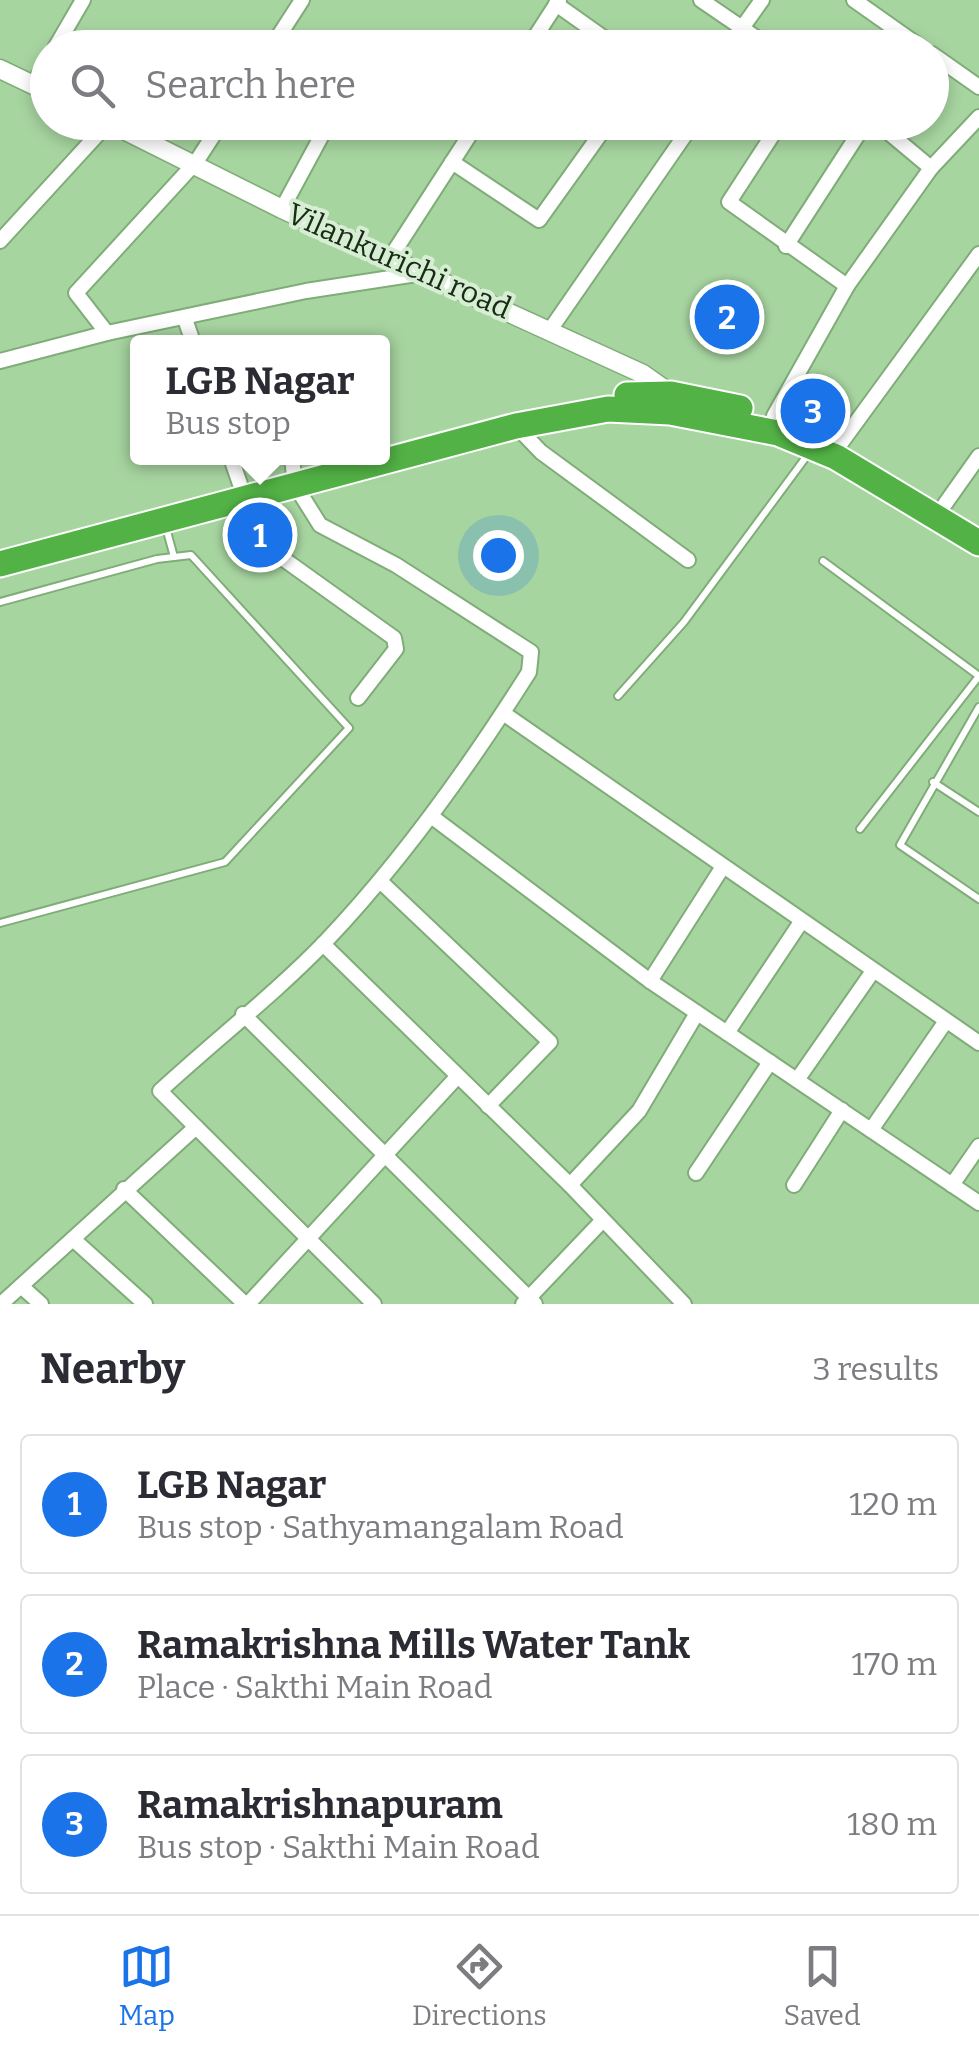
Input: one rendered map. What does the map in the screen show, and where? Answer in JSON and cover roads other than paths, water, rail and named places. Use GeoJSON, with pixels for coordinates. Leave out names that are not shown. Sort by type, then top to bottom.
{"type":"FeatureCollection","features":[{"type":"Feature","properties":{"kind":"highway"},"geometry":{"type":"LineString","coordinates":[[390,444],[506,413],[604,395],[774,416],[841,442],[979,526]]}},
{"type":"Feature","properties":{"kind":"highway"},"geometry":{"type":"LineString","coordinates":[[390,452],[608,409],[670,403],[778,433],[812,447],[979,543]]}},
{"type":"Feature","properties":{"kind":"highway"},"geometry":{"type":"LineString","coordinates":[[0,564],[164,522],[294,471],[324,465]]}},
{"type":"Feature","properties":{"kind":"highway"},"geometry":{"type":"LineString","coordinates":[[0,549],[234,494]]}},
{"type":"Feature","properties":{"kind":"main road"},"geometry":{"type":"LineString","coordinates":[[0,70],[30,84]]}},
{"type":"Feature","properties":{"kind":"main road","name":"Vilankurichi road"},"geometry":{"type":"LineString","coordinates":[[146,140],[282,208],[644,374],[670,403]]}},
{"type":"Feature","properties":{"kind":"street"},"geometry":{"type":"LineString","coordinates":[[66,30],[83,0]]}},
{"type":"Feature","properties":{"kind":"street"},"geometry":{"type":"LineString","coordinates":[[283,30],[302,0]]}},
{"type":"Feature","properties":{"kind":"street"},"geometry":{"type":"LineString","coordinates":[[701,0],[745,30]]}},
{"type":"Feature","properties":{"kind":"street"},"geometry":{"type":"LineString","coordinates":[[742,28],[762,0]]}},
{"type":"Feature","properties":{"kind":"street"},"geometry":{"type":"LineString","coordinates":[[854,0],[896,30]]}},
{"type":"Feature","properties":{"kind":"street"},"geometry":{"type":"LineString","coordinates":[[540,30],[558,2],[595,30]]}},
{"type":"Feature","properties":{"kind":"street"},"geometry":{"type":"LineString","coordinates":[[949,66],[979,87]]}},
{"type":"Feature","properties":{"kind":"street"},"geometry":{"type":"LineString","coordinates":[[774,416],[847,286],[931,168],[979,116]]}},
{"type":"Feature","properties":{"kind":"street"},"geometry":{"type":"LineString","coordinates":[[0,241],[92,140]]}},
{"type":"Feature","properties":{"kind":"street"},"geometry":{"type":"LineString","coordinates":[[108,333],[76,293],[196,162],[210,140]]}},
{"type":"Feature","properties":{"kind":"street"},"geometry":{"type":"LineString","coordinates":[[282,208],[319,140]]}},
{"type":"Feature","properties":{"kind":"street"},"geometry":{"type":"LineString","coordinates":[[392,256],[466,140]]}},
{"type":"Feature","properties":{"kind":"street"},"geometry":{"type":"LineString","coordinates":[[452,162],[538,220],[597,140]]}},
{"type":"Feature","properties":{"kind":"street"},"geometry":{"type":"LineString","coordinates":[[550,330],[682,140]]}},
{"type":"Feature","properties":{"kind":"street"},"geometry":{"type":"LineString","coordinates":[[769,140],[728,202],[847,286]]}},
{"type":"Feature","properties":{"kind":"street"},"geometry":{"type":"LineString","coordinates":[[786,246],[854,140]]}},
{"type":"Feature","properties":{"kind":"street"},"geometry":{"type":"LineString","coordinates":[[898,140],[931,168]]}},
{"type":"Feature","properties":{"kind":"street"},"geometry":{"type":"LineString","coordinates":[[841,442],[979,254]]}},
{"type":"Feature","properties":{"kind":"street"},"geometry":{"type":"LineString","coordinates":[[0,361],[108,333],[306,291],[428,272]]}},
{"type":"Feature","properties":{"kind":"street"},"geometry":{"type":"LineString","coordinates":[[186,319],[191,335]]}},
{"type":"Feature","properties":{"kind":"street"},"geometry":{"type":"LineString","coordinates":[[516,426],[541,452],[688,560]]}},
{"type":"Feature","properties":{"kind":"street"},"geometry":{"type":"LineString","coordinates":[[945,504],[979,456]]}},
{"type":"Feature","properties":{"kind":"street"},"geometry":{"type":"LineString","coordinates":[[232,465],[234,494],[285,560],[394,638],[396,648],[358,698]]}},
{"type":"Feature","properties":{"kind":"street"},"geometry":{"type":"LineString","coordinates":[[294,471],[320,525],[412,575],[531,652],[529,672],[503,713],[380,881],[323,944],[160,1091],[374,1304]]}},
{"type":"Feature","properties":{"kind":"street"},"geometry":{"type":"LineString","coordinates":[[503,713],[979,1043]]}},
{"type":"Feature","properties":{"kind":"street"},"geometry":{"type":"LineString","coordinates":[[431,816],[650,981],[979,1203]]}},
{"type":"Feature","properties":{"kind":"street"},"geometry":{"type":"LineString","coordinates":[[650,981],[722,868]]}},
{"type":"Feature","properties":{"kind":"street"},"geometry":{"type":"LineString","coordinates":[[380,881],[550,1042],[488,1106]]}},
{"type":"Feature","properties":{"kind":"street"},"geometry":{"type":"LineString","coordinates":[[727,1033],[802,922]]}},
{"type":"Feature","properties":{"kind":"street"},"geometry":{"type":"LineString","coordinates":[[323,944],[456,1078],[570,1185],[684,1304]]}},
{"type":"Feature","properties":{"kind":"street"},"geometry":{"type":"LineString","coordinates":[[797,1080],[874,971]]}},
{"type":"Feature","properties":{"kind":"street"},"geometry":{"type":"LineString","coordinates":[[570,1185],[639,1111],[697,1013]]}},
{"type":"Feature","properties":{"kind":"street"},"geometry":{"type":"LineString","coordinates":[[243,1014],[529,1302],[602,1222]]}},
{"type":"Feature","properties":{"kind":"street"},"geometry":{"type":"LineString","coordinates":[[871,1130],[946,1021]]}},
{"type":"Feature","properties":{"kind":"street"},"geometry":{"type":"LineString","coordinates":[[696,1173],[770,1062]]}},
{"type":"Feature","properties":{"kind":"street"},"geometry":{"type":"LineString","coordinates":[[124,1190],[247,1304],[456,1078]]}},
{"type":"Feature","properties":{"kind":"street"},"geometry":{"type":"LineString","coordinates":[[794,1185],[842,1110]]}},
{"type":"Feature","properties":{"kind":"street"},"geometry":{"type":"LineString","coordinates":[[2,1304],[196,1127]]}},
{"type":"Feature","properties":{"kind":"street"},"geometry":{"type":"LineString","coordinates":[[952,1185],[979,1146]]}},
{"type":"Feature","properties":{"kind":"street"},"geometry":{"type":"LineString","coordinates":[[73,1239],[145,1304]]}},
{"type":"Feature","properties":{"kind":"street"},"geometry":{"type":"LineString","coordinates":[[21,1286],[41,1304]]}},
{"type":"Feature","properties":{"kind":"lane"},"geometry":{"type":"LineString","coordinates":[[618,696],[694,608],[812,447]]}},
{"type":"Feature","properties":{"kind":"lane"},"geometry":{"type":"LineString","coordinates":[[164,522],[174,557]]}},
{"type":"Feature","properties":{"kind":"lane"},"geometry":{"type":"LineString","coordinates":[[0,602],[191,555],[350,728],[225,862],[0,923]]}},
{"type":"Feature","properties":{"kind":"lane"},"geometry":{"type":"LineString","coordinates":[[823,562],[979,676],[860,828]]}},
{"type":"Feature","properties":{"kind":"lane"},"geometry":{"type":"LineString","coordinates":[[979,707],[976,720],[933,782],[900,845],[979,899]]}},
{"type":"Feature","properties":{"kind":"lane"},"geometry":{"type":"LineString","coordinates":[[933,782],[979,812]]}},
{"type":"Feature","properties":{"kind":"place","name":"Ramakrishna Mills Water Tank"},"geometry":{"type":"Point","coordinates":[727,317]}},
{"type":"Feature","properties":{"kind":"place","name":"Ramakrishnapuram"},"geometry":{"type":"Point","coordinates":[813,411]}},
{"type":"Feature","properties":{"kind":"place","name":"LGB Nagar"},"geometry":{"type":"Point","coordinates":[260,535]}}]}
